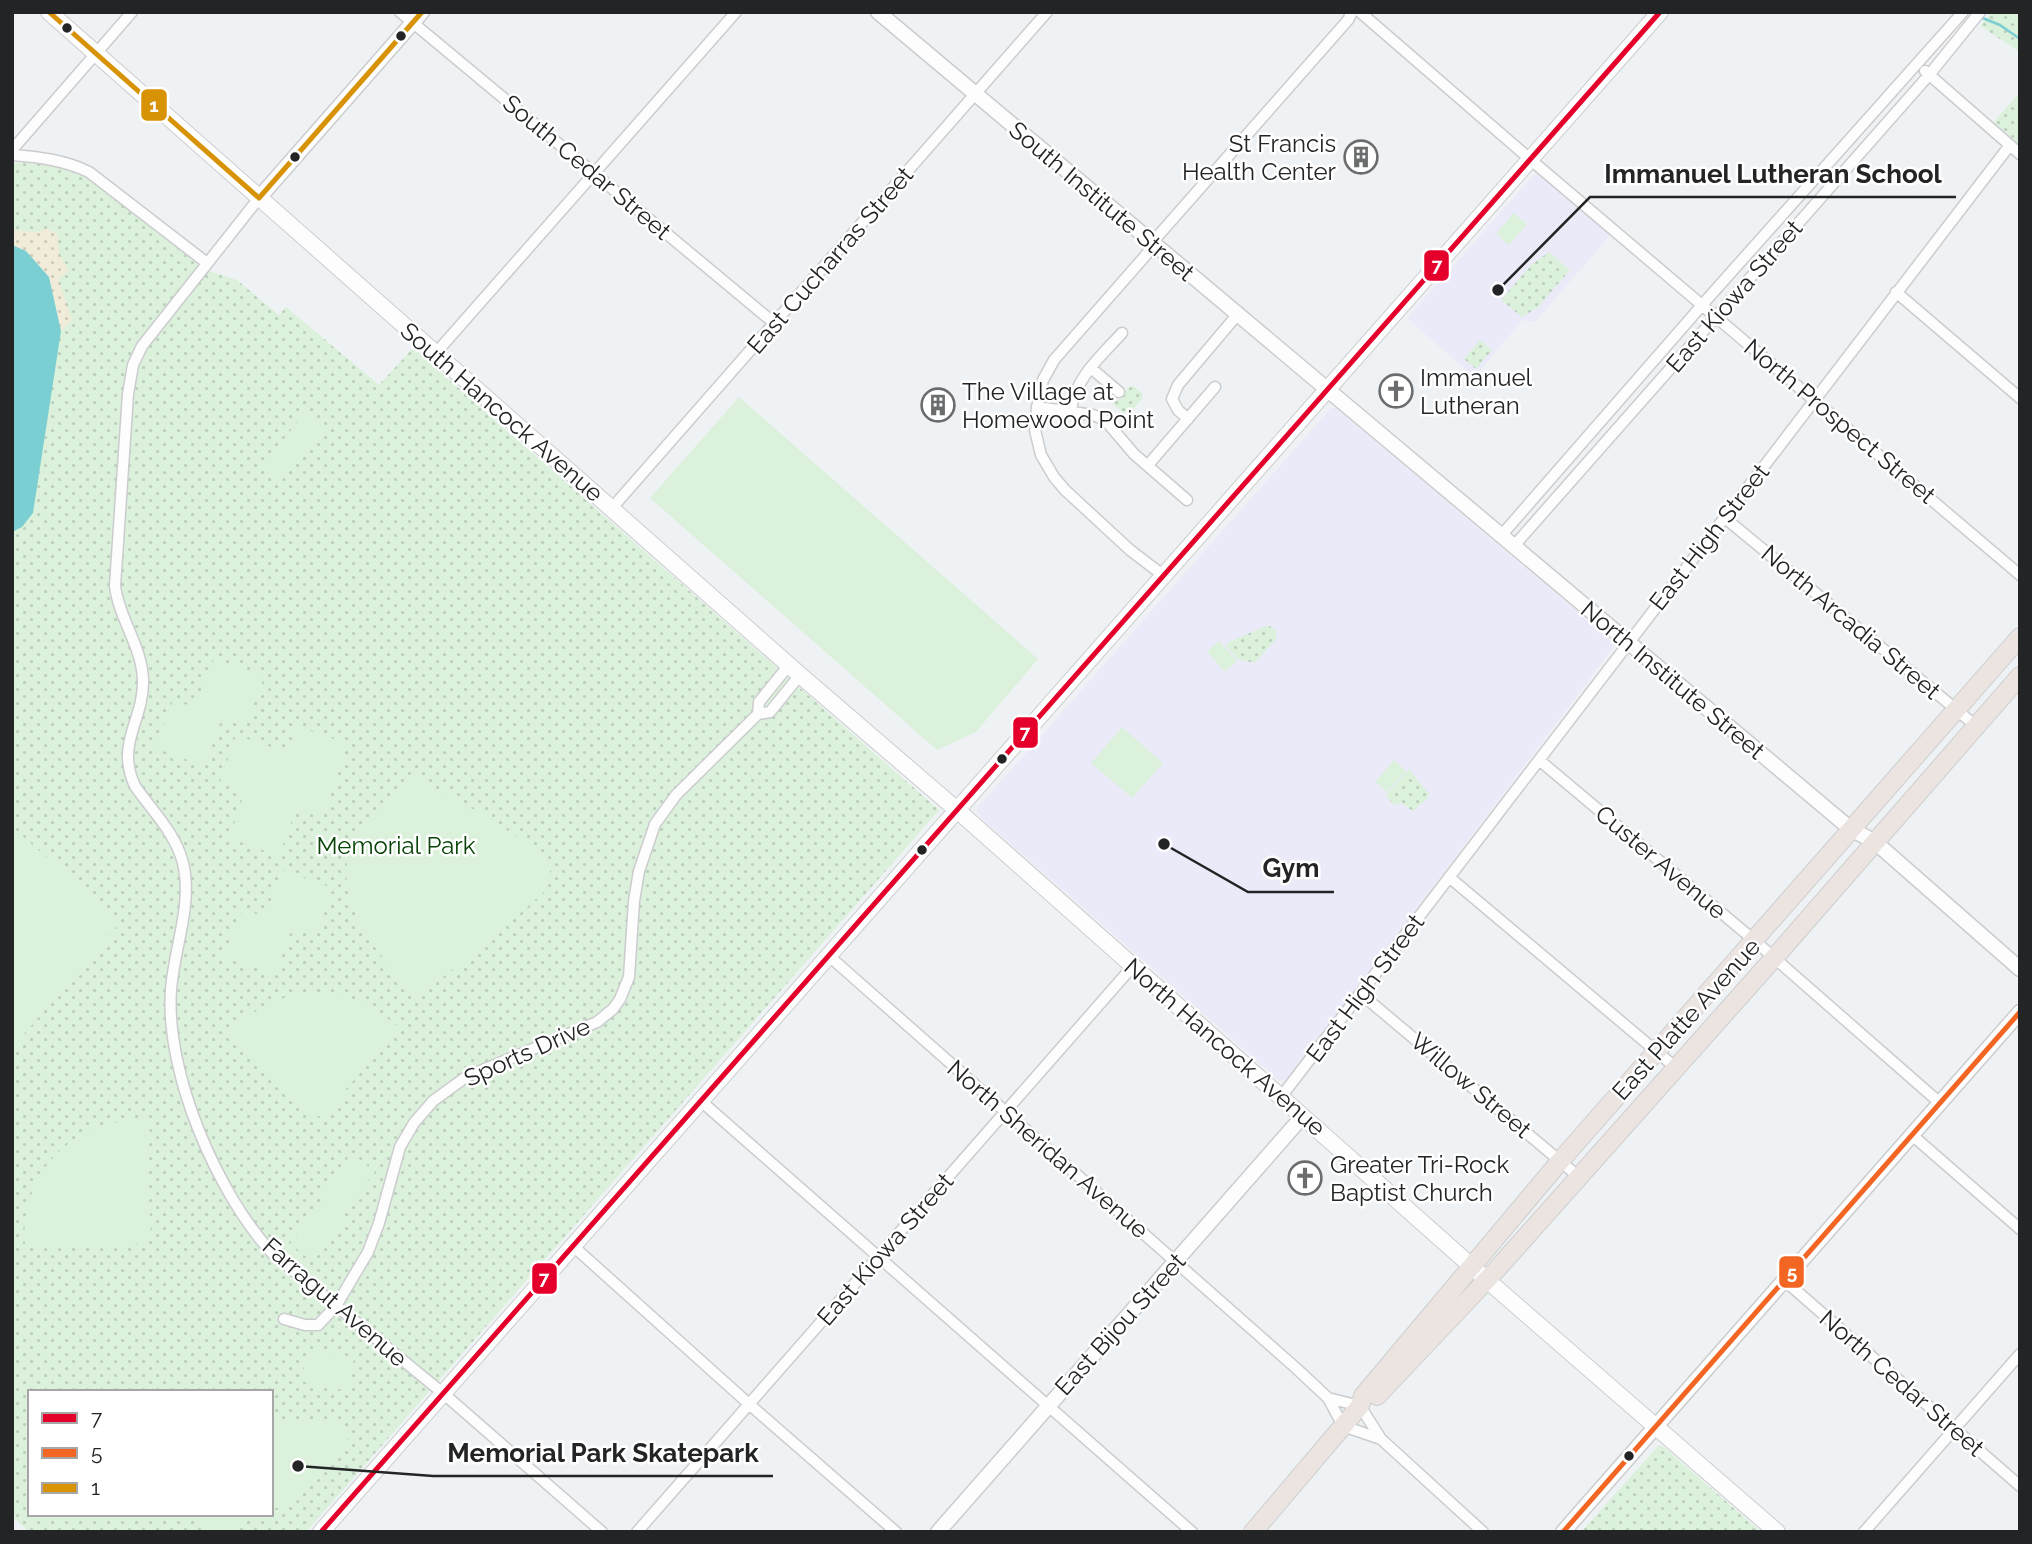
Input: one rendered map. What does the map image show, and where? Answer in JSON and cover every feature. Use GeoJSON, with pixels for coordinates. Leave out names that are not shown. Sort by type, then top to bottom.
{"type":"FeatureCollection","features":[{"type":"Feature","properties":{"kind":"main road","name":"South Hancock Avenue"},"geometry":{"type":"LineString","coordinates":[[49,12],[794,670],[957,810]]}},
{"type":"Feature","properties":{"kind":"main road"},"geometry":{"type":"LineString","coordinates":[[321,1532],[1660,12]]}},
{"type":"Feature","properties":{"kind":"main road","name":"East Platte Avenue"},"geometry":{"type":"LineString","coordinates":[[1253,1532],[1561,1160],[2020,637]]}},
{"type":"Feature","properties":{"kind":"main road","name":"East Platte Avenue"},"geometry":{"type":"LineString","coordinates":[[1360,1406],[1372,1401],[1487,1280],[1774,958],[2020,676]]}},
{"type":"Feature","properties":{"kind":"main road","name":"North Hancock Avenue"},"geometry":{"type":"LineString","coordinates":[[957,810],[1471,1266],[1777,1532]]}},
{"type":"Feature","properties":{"kind":"street"},"geometry":{"type":"LineString","coordinates":[[12,153],[132,12]]}},
{"type":"Feature","properties":{"kind":"street","name":"South Cedar Street"},"geometry":{"type":"LineString","coordinates":[[400,12],[417,18],[594,173],[775,323]]}},
{"type":"Feature","properties":{"kind":"street"},"geometry":{"type":"LineString","coordinates":[[435,354],[736,12]]}},
{"type":"Feature","properties":{"kind":"street","name":"South Institute Street"},"geometry":{"type":"LineString","coordinates":[[878,12],[1326,390]]}},
{"type":"Feature","properties":{"kind":"street","name":"East Cucharras Street"},"geometry":{"type":"LineString","coordinates":[[612,508],[1048,12]]}},
{"type":"Feature","properties":{"kind":"street"},"geometry":{"type":"LineString","coordinates":[[1164,576],[1077,502],[1054,477],[1041,455],[1035,430],[1043,380],[1054,360],[1157,237],[1348,20],[1352,12]]}},
{"type":"Feature","properties":{"kind":"street","name":"North Prospect Street"},"geometry":{"type":"LineString","coordinates":[[1360,12],[2020,575]]}},
{"type":"Feature","properties":{"kind":"street","name":"East Kiowa Street"},"geometry":{"type":"LineString","coordinates":[[1500,537],[1702,305],[1964,12]]}},
{"type":"Feature","properties":{"kind":"street","name":"East Kiowa Street"},"geometry":{"type":"LineString","coordinates":[[1513,547],[1929,75],[1980,12]]}},
{"type":"Feature","properties":{"kind":"street"},"geometry":{"type":"LineString","coordinates":[[259,198],[417,18]]}},
{"type":"Feature","properties":{"kind":"street"},"geometry":{"type":"LineString","coordinates":[[1917,64],[2020,154]]}},
{"type":"Feature","properties":{"kind":"street","name":"East High Street"},"geometry":{"type":"LineString","coordinates":[[1281,1097],[2010,145]]}},
{"type":"Feature","properties":{"kind":"street"},"geometry":{"type":"LineString","coordinates":[[12,153],[40,157],[89,172],[207,263]]}},
{"type":"Feature","properties":{"kind":"street","name":"Farragut Avenue"},"geometry":{"type":"LineString","coordinates":[[259,198],[142,346],[133,365],[128,394],[115,572],[120,610],[138,651],[143,676],[142,703],[128,743],[130,777],[171,836],[180,853],[185,874],[186,898],[174,967],[171,1013],[173,1041],[183,1086],[217,1167],[259,1238],[285,1266],[444,1394],[602,1532]]}},
{"type":"Feature","properties":{"kind":"street"},"geometry":{"type":"LineString","coordinates":[[1896,292],[2020,398]]}},
{"type":"Feature","properties":{"kind":"street"},"geometry":{"type":"LineString","coordinates":[[1188,419],[1178,410],[1172,399],[1178,385],[1237,315]]}},
{"type":"Feature","properties":{"kind":"street"},"geometry":{"type":"LineString","coordinates":[[1071,411],[1075,392],[1091,368],[1122,333]]}},
{"type":"Feature","properties":{"kind":"street"},"geometry":{"type":"LineString","coordinates":[[1091,368],[1119,392]]}},
{"type":"Feature","properties":{"kind":"street"},"geometry":{"type":"LineString","coordinates":[[1148,466],[1215,387]]}},
{"type":"Feature","properties":{"kind":"street","name":"North Institute Street"},"geometry":{"type":"LineString","coordinates":[[1326,390],[1851,829],[1875,842],[2020,969]]}},
{"type":"Feature","properties":{"kind":"street"},"geometry":{"type":"LineString","coordinates":[[1037,407],[1093,415],[1105,420],[1134,454],[1187,500]]}},
{"type":"Feature","properties":{"kind":"street","name":"North Arcadia Street"},"geometry":{"type":"LineString","coordinates":[[1725,518],[1976,726]]}},
{"type":"Feature","properties":{"kind":"street","name":"Sports Drive"},"geometry":{"type":"LineString","coordinates":[[284,1319],[305,1325],[318,1325],[336,1306],[374,1238],[400,1147],[422,1112],[466,1077],[597,1022],[620,999],[629,977],[634,901],[639,871],[655,824],[667,804],[758,714],[770,712],[794,670]]}},
{"type":"Feature","properties":{"kind":"street","name":"Custer Avenue"},"geometry":{"type":"LineString","coordinates":[[1539,760],[1755,941],[1940,1103]]}},
{"type":"Feature","properties":{"kind":"street"},"geometry":{"type":"LineString","coordinates":[[1450,877],[1675,1067]]}},
{"type":"Feature","properties":{"kind":"street","name":"North Sheridan Avenue"},"geometry":{"type":"LineString","coordinates":[[829,956],[1328,1398],[1343,1426]]}},
{"type":"Feature","properties":{"kind":"street","name":"East Kiowa Street"},"geometry":{"type":"LineString","coordinates":[[637,1532],[1133,966]]}},
{"type":"Feature","properties":{"kind":"street","name":"Willow Street"},"geometry":{"type":"LineString","coordinates":[[1361,994],[1580,1177]]}},
{"type":"Feature","properties":{"kind":"street"},"geometry":{"type":"LineString","coordinates":[[1563,1532],[2020,1012]]}},
{"type":"Feature","properties":{"kind":"street"},"geometry":{"type":"LineString","coordinates":[[702,1102],[1192,1532]]}},
{"type":"Feature","properties":{"kind":"street","name":"East Bijou Street"},"geometry":{"type":"LineString","coordinates":[[938,1532],[1303,1116]]}},
{"type":"Feature","properties":{"kind":"street"},"geometry":{"type":"LineString","coordinates":[[1912,1135],[2020,1229]]}},
{"type":"Feature","properties":{"kind":"street"},"geometry":{"type":"LineString","coordinates":[[573,1246],[896,1532]]}},
{"type":"Feature","properties":{"kind":"street","name":"North Cedar Street"},"geometry":{"type":"LineString","coordinates":[[1784,1280],[2020,1486]]}},
{"type":"Feature","properties":{"kind":"street"},"geometry":{"type":"LineString","coordinates":[[1864,1532],[2020,1354]]}},
{"type":"Feature","properties":{"kind":"street","name":"North Sheridan Avenue"},"geometry":{"type":"LineString","coordinates":[[1328,1398],[1360,1406]]}},
{"type":"Feature","properties":{"kind":"street"},"geometry":{"type":"LineString","coordinates":[[1360,1406],[1381,1439],[1483,1532]]}},
{"type":"Feature","properties":{"kind":"street"},"geometry":{"type":"LineString","coordinates":[[1343,1426],[1381,1439]]}},
{"type":"Feature","properties":{"kind":"shaded area"},"geometry":{"type":"Polygon","coordinates":[[[1538,174],[1608,232],[1609,237],[1535,322],[1523,320],[1474,377],[1407,318],[1533,176],[1538,174]]]}},
{"type":"Feature","properties":{"kind":"shaded area"},"geometry":{"type":"Polygon","coordinates":[[[1331,408],[1336,408],[1616,644],[1289,1078],[1280,1081],[981,818],[977,811],[1331,408]]]}},
{"type":"Feature","properties":{"kind":"green space"},"geometry":{"type":"Polygon","coordinates":[[[1992,12],[2020,12],[2020,52],[1980,26],[1992,12]]]}},
{"type":"Feature","properties":{"kind":"green space"},"geometry":{"type":"Polygon","coordinates":[[[2020,93],[2020,145],[1994,122],[2020,93]]]}},
{"type":"Feature","properties":{"kind":"green space","name":"Memorial Park"},"geometry":{"type":"Polygon","coordinates":[[[12,163],[53,166],[92,179],[203,269],[237,280],[279,315],[286,307],[379,385],[413,348],[939,810],[306,1532],[29,1532],[12,1516],[12,163]]]}},
{"type":"Feature","properties":{"kind":"green space"},"geometry":{"type":"Polygon","coordinates":[[[1514,213],[1527,224],[1509,245],[1496,234],[1514,213]]]}},
{"type":"Feature","properties":{"kind":"green space"},"geometry":{"type":"Polygon","coordinates":[[[1549,252],[1570,270],[1537,308],[1522,317],[1501,300],[1531,265],[1549,252]]]}},
{"type":"Feature","properties":{"kind":"green space"},"geometry":{"type":"Polygon","coordinates":[[[1480,340],[1492,350],[1476,369],[1464,359],[1480,340]]]}},
{"type":"Feature","properties":{"kind":"green space"},"geometry":{"type":"Polygon","coordinates":[[[1133,386],[1142,393],[1142,399],[1133,409],[1123,413],[1112,403],[1122,398],[1128,388],[1133,386]]]}},
{"type":"Feature","properties":{"kind":"green space"},"geometry":{"type":"Polygon","coordinates":[[[739,397],[1038,659],[976,732],[937,750],[650,498],[739,397]]]}},
{"type":"Feature","properties":{"kind":"green space"},"geometry":{"type":"Polygon","coordinates":[[[308,409],[326,426],[281,481],[262,466],[308,409]]]}},
{"type":"Feature","properties":{"kind":"green space"},"geometry":{"type":"Polygon","coordinates":[[[1268,625],[1276,631],[1276,639],[1255,663],[1237,659],[1226,646],[1229,642],[1268,625]]]}},
{"type":"Feature","properties":{"kind":"green space"},"geometry":{"type":"Polygon","coordinates":[[[1219,641],[1237,661],[1225,672],[1207,652],[1219,641]]]}},
{"type":"Feature","properties":{"kind":"green space"},"geometry":{"type":"Polygon","coordinates":[[[214,659],[264,677],[246,726],[222,718],[204,766],[155,748],[173,700],[196,708],[214,659]]]}},
{"type":"Feature","properties":{"kind":"green space"},"geometry":{"type":"Polygon","coordinates":[[[297,726],[348,744],[322,818],[296,809],[279,856],[229,838],[245,791],[220,782],[236,735],[287,752],[297,726]]]}},
{"type":"Feature","properties":{"kind":"green space"},"geometry":{"type":"Polygon","coordinates":[[[1122,727],[1163,763],[1132,798],[1091,763],[1122,727]]]}},
{"type":"Feature","properties":{"kind":"green space"},"geometry":{"type":"Polygon","coordinates":[[[1394,760],[1406,771],[1387,792],[1375,782],[1394,760]]]}},
{"type":"Feature","properties":{"kind":"green space"},"geometry":{"type":"Polygon","coordinates":[[[1409,769],[1429,794],[1413,811],[1401,803],[1393,805],[1386,795],[1409,769]]]}},
{"type":"Feature","properties":{"kind":"green space"},"geometry":{"type":"Polygon","coordinates":[[[410,774],[496,822],[543,856],[548,862],[551,876],[545,891],[496,935],[418,997],[372,943],[350,899],[346,877],[349,854],[360,832],[410,774]]]}},
{"type":"Feature","properties":{"kind":"green space"},"geometry":{"type":"Polygon","coordinates":[[[12,827],[121,922],[12,1048],[12,827]]]}},
{"type":"Feature","properties":{"kind":"green space"},"geometry":{"type":"Polygon","coordinates":[[[282,870],[333,888],[315,936],[292,928],[275,975],[224,956],[242,909],[265,917],[282,870]]]}},
{"type":"Feature","properties":{"kind":"green space"},"geometry":{"type":"Polygon","coordinates":[[[306,992],[356,1001],[378,1012],[400,1028],[346,1089],[328,1116],[308,1117],[274,1078],[224,1034],[263,1007],[306,992]]]}},
{"type":"Feature","properties":{"kind":"green space"},"geometry":{"type":"Polygon","coordinates":[[[132,1120],[150,1122],[147,1183],[151,1227],[149,1239],[144,1243],[122,1244],[25,1244],[26,1219],[31,1197],[39,1177],[52,1159],[68,1144],[86,1133],[132,1120]]]}},
{"type":"Feature","properties":{"kind":"green space"},"geometry":{"type":"Polygon","coordinates":[[[352,1153],[375,1172],[341,1212],[319,1193],[352,1153]]]}},
{"type":"Feature","properties":{"kind":"green space"},"geometry":{"type":"Polygon","coordinates":[[[323,1203],[346,1222],[312,1262],[290,1243],[323,1203]]]}},
{"type":"Feature","properties":{"kind":"green space"},"geometry":{"type":"Polygon","coordinates":[[[308,1348],[354,1358],[347,1391],[301,1381],[308,1348]]]}},
{"type":"Feature","properties":{"kind":"green space"},"geometry":{"type":"Polygon","coordinates":[[[334,1421],[349,1437],[295,1503],[282,1509],[273,1507],[273,1423],[334,1421]]]}},
{"type":"Feature","properties":{"kind":"green space"},"geometry":{"type":"Polygon","coordinates":[[[1659,1445],[1665,1448],[1761,1532],[1581,1532],[1659,1445]]]}},
{"type":"Feature","properties":{"kind":"green space"},"geometry":{"type":"Polygon","coordinates":[[[196,1516],[246,1516],[229,1532],[210,1532],[196,1516]]]}},
{"type":"Feature","properties":{"kind":"sand"},"geometry":{"type":"Polygon","coordinates":[[[47,228],[58,235],[59,253],[69,271],[58,279],[72,320],[61,331],[48,280],[35,260],[12,245],[12,230],[38,232],[47,228]]]}},
{"type":"Feature","properties":{"kind":"water"},"geometry":{"type":"Polygon","coordinates":[[[12,245],[26,251],[49,277],[61,331],[33,513],[22,527],[12,532],[12,245]]]}},
{"type":"Feature","properties":{"kind":"waterway"},"geometry":{"type":"LineString","coordinates":[[1980,17],[2000,25],[2020,39]]}},
{"type":"Feature","properties":{"kind":"transit line","name":"1"},"geometry":{"type":"LineString","coordinates":[[49,12],[259,198]]}},
{"type":"Feature","properties":{"kind":"transit line","name":"1"},"geometry":{"type":"LineString","coordinates":[[259,198],[422,12]]}},
{"type":"Feature","properties":{"kind":"transit line","name":"7"},"geometry":{"type":"LineString","coordinates":[[321,1532],[1660,12]]}},
{"type":"Feature","properties":{"kind":"transit line","name":"5"},"geometry":{"type":"LineString","coordinates":[[1563,1532],[2020,1012]]}},
{"type":"Feature","properties":{"kind":"place","name":"St Francis Health Center"},"geometry":{"type":"Point","coordinates":[1361,157]}},
{"type":"Feature","properties":{"kind":"place","name":"Immanuel Lutheran School"},"geometry":{"type":"Point","coordinates":[1498,290]}},
{"type":"Feature","properties":{"kind":"place","name":"Immanuel Lutheran"},"geometry":{"type":"Point","coordinates":[1396,391]}},
{"type":"Feature","properties":{"kind":"place","name":"The Village at Homewood Point"},"geometry":{"type":"Point","coordinates":[938,405]}},
{"type":"Feature","properties":{"kind":"place","name":"Gym"},"geometry":{"type":"Point","coordinates":[1164,844]}},
{"type":"Feature","properties":{"kind":"place","name":"Greater Tri-Rock Baptist Church"},"geometry":{"type":"Point","coordinates":[1305,1178]}},
{"type":"Feature","properties":{"kind":"place","name":"Memorial Park Skatepark"},"geometry":{"type":"Point","coordinates":[298,1466]}}]}
